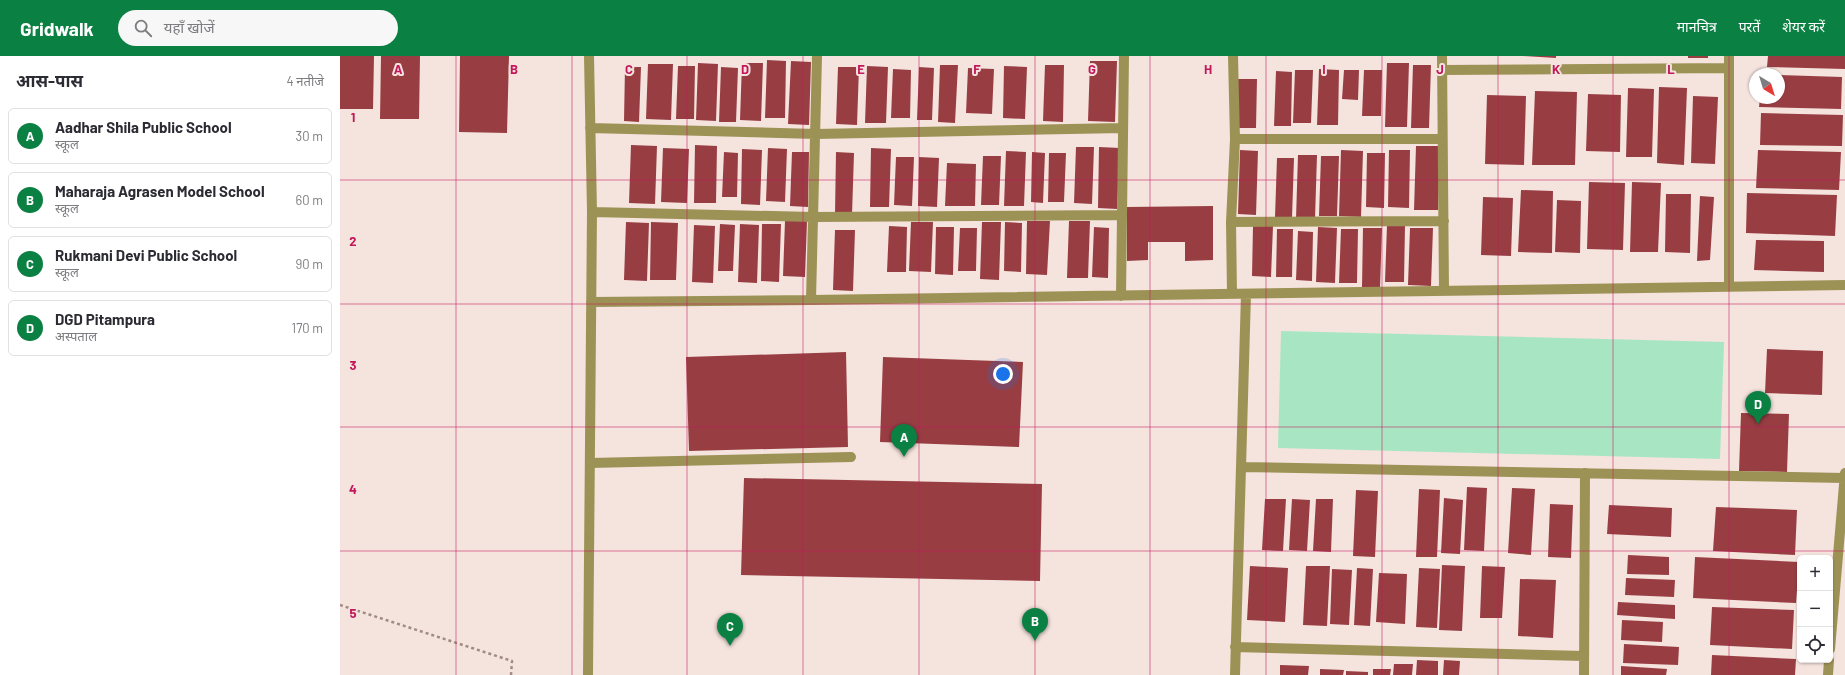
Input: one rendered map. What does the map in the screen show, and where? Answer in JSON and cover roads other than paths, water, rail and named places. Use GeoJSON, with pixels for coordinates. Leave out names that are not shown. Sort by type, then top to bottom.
{"type":"FeatureCollection","features":[{"type":"Feature","properties":{"kind":"street"},"geometry":{"type":"LineString","coordinates":[[588,675],[592,212],[589,56]]}},
{"type":"Feature","properties":{"kind":"street"},"geometry":{"type":"LineString","coordinates":[[811,300],[817,56]]}},
{"type":"Feature","properties":{"kind":"street"},"geometry":{"type":"LineString","coordinates":[[1121,296],[1124,56]]}},
{"type":"Feature","properties":{"kind":"street"},"geometry":{"type":"LineString","coordinates":[[1232,294],[1231,222],[1235,139],[1233,56]]}},
{"type":"Feature","properties":{"kind":"street"},"geometry":{"type":"LineString","coordinates":[[1442,56],[1444,291]]}},
{"type":"Feature","properties":{"kind":"street"},"geometry":{"type":"LineString","coordinates":[[1729,56],[1729,286]]}},
{"type":"Feature","properties":{"kind":"street"},"geometry":{"type":"LineString","coordinates":[[1442,70],[1729,68]]}},
{"type":"Feature","properties":{"kind":"street"},"geometry":{"type":"LineString","coordinates":[[590,128],[816,134],[1123,128]]}},
{"type":"Feature","properties":{"kind":"street"},"geometry":{"type":"LineString","coordinates":[[1235,139],[1442,139]]}},
{"type":"Feature","properties":{"kind":"street"},"geometry":{"type":"LineString","coordinates":[[592,212],[813,217],[1121,215]]}},
{"type":"Feature","properties":{"kind":"street"},"geometry":{"type":"LineString","coordinates":[[1231,222],[1444,221]]}},
{"type":"Feature","properties":{"kind":"street"},"geometry":{"type":"LineString","coordinates":[[591,302],[1845,285]]}},
{"type":"Feature","properties":{"kind":"street"},"geometry":{"type":"LineString","coordinates":[[1235,675],[1246,294]]}},
{"type":"Feature","properties":{"kind":"street"},"geometry":{"type":"LineString","coordinates":[[590,463],[851,457]]}},
{"type":"Feature","properties":{"kind":"street"},"geometry":{"type":"LineString","coordinates":[[1241,467],[1845,478]]}},
{"type":"Feature","properties":{"kind":"street"},"geometry":{"type":"LineString","coordinates":[[1584,675],[1585,473]]}},
{"type":"Feature","properties":{"kind":"street"},"geometry":{"type":"LineString","coordinates":[[1832,627],[1845,473]]}},
{"type":"Feature","properties":{"kind":"street"},"geometry":{"type":"LineString","coordinates":[[1235,647],[1584,656]]}},
{"type":"Feature","properties":{"kind":"street"},"geometry":{"type":"LineString","coordinates":[[1828,675],[1829,663]]}},
{"type":"Feature","properties":{"kind":"place","name":"DGD Pitampura"},"geometry":{"type":"Point","coordinates":[1758,424]}},
{"type":"Feature","properties":{"kind":"place","name":"Aadhar Shila Public School"},"geometry":{"type":"Point","coordinates":[904,457]}},
{"type":"Feature","properties":{"kind":"place","name":"Maharaja Agrasen Model School"},"geometry":{"type":"Point","coordinates":[1035,641]}},
{"type":"Feature","properties":{"kind":"place","name":"Rukmani Devi Public School"},"geometry":{"type":"Point","coordinates":[730,646]}}]}
